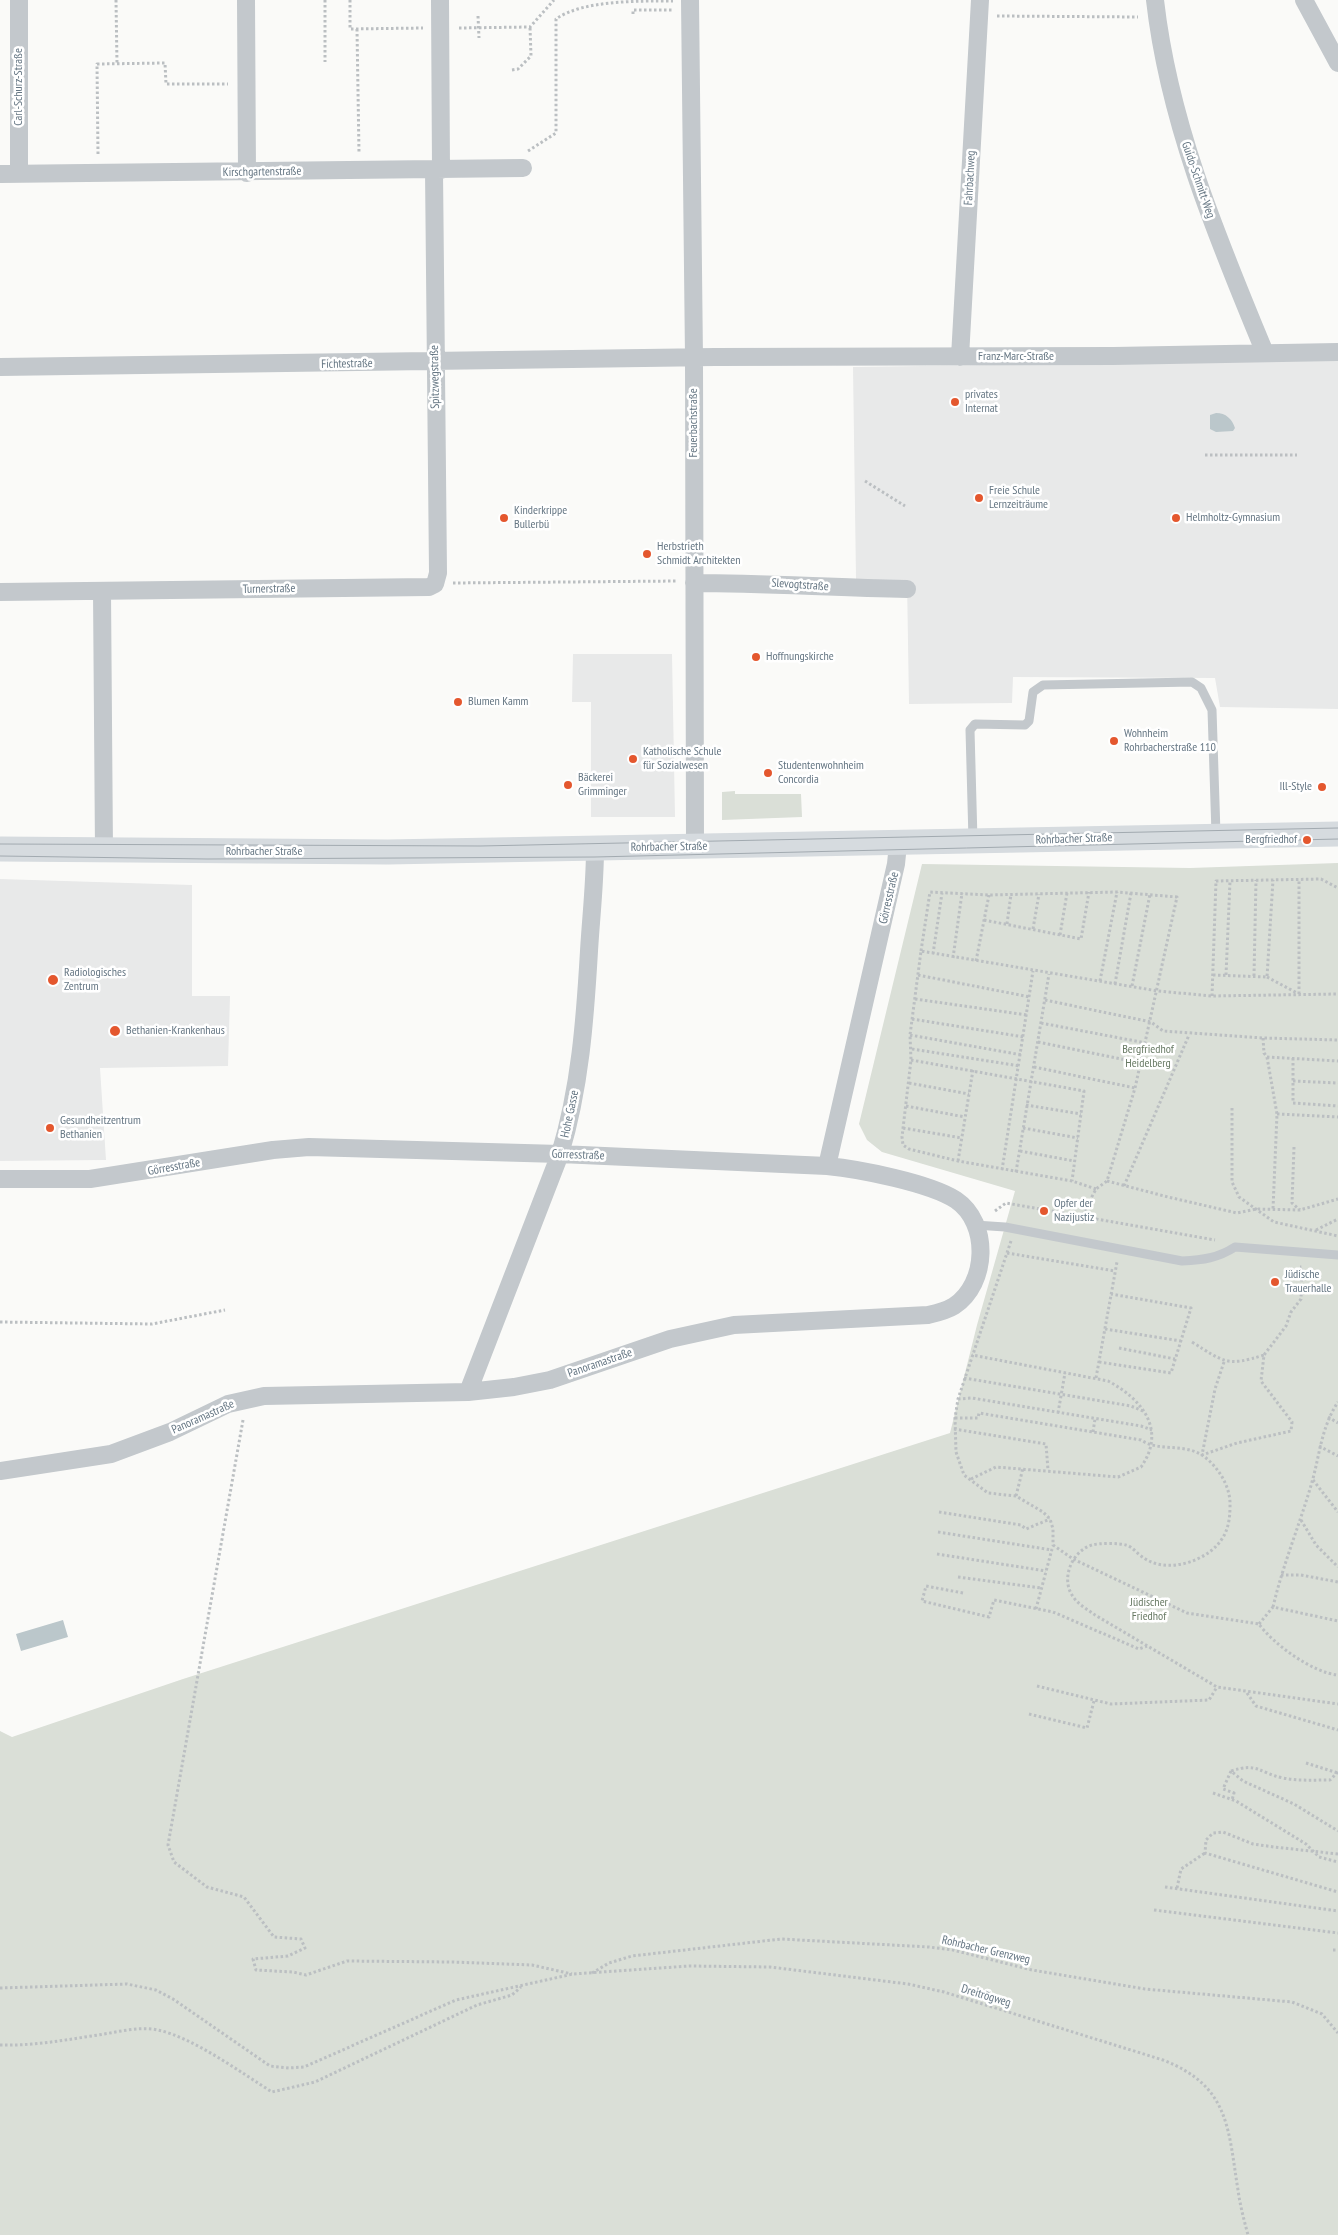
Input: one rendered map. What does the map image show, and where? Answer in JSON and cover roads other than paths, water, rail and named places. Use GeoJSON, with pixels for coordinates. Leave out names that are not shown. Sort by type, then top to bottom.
{"type":"FeatureCollection","features":[{"type":"Feature","properties":{"kind":"main road","name":"Rohrbacher Straße"},"geometry":{"type":"LineString","coordinates":[[0,849],[104,852],[388,852],[898,844],[1216,834],[1338,834]]}},
{"type":"Feature","properties":{"kind":"street","name":"Carl-Schurz-Straße"},"geometry":{"type":"LineString","coordinates":[[19,0],[19,174]]}},
{"type":"Feature","properties":{"kind":"street"},"geometry":{"type":"LineString","coordinates":[[246,0],[247,173]]}},
{"type":"Feature","properties":{"kind":"street","name":"Spitzwegstraße"},"geometry":{"type":"LineString","coordinates":[[435,584],[438,573],[435,363],[440,0]]}},
{"type":"Feature","properties":{"kind":"street"},"geometry":{"type":"LineString","coordinates":[[1304,0],[1338,63]]}},
{"type":"Feature","properties":{"kind":"street","name":"Feuerbachstraße"},"geometry":{"type":"LineString","coordinates":[[690,4],[694,358],[695,847]]}},
{"type":"Feature","properties":{"kind":"street","name":"Fahrbachweg"},"geometry":{"type":"LineString","coordinates":[[960,357],[979,8]]}},
{"type":"Feature","properties":{"kind":"street","name":"Guido-Schmitt-Weg"},"geometry":{"type":"LineString","coordinates":[[1156,9],[1174,106],[1193,172],[1265,353]]}},
{"type":"Feature","properties":{"kind":"street","name":"Kirschgartenstraße"},"geometry":{"type":"LineString","coordinates":[[0,174],[247,173],[523,168]]}},
{"type":"Feature","properties":{"kind":"street","name":"Franz-Marc-Straße"},"geometry":{"type":"LineString","coordinates":[[694,358],[1338,352]]}},
{"type":"Feature","properties":{"kind":"street","name":"Fichtestraße"},"geometry":{"type":"LineString","coordinates":[[0,367],[435,363],[694,358]]}},
{"type":"Feature","properties":{"kind":"street","name":"Slevogtstraße"},"geometry":{"type":"LineString","coordinates":[[694,582],[781,583],[800,587],[907,590]]}},
{"type":"Feature","properties":{"kind":"street","name":"Turnerstraße"},"geometry":{"type":"LineString","coordinates":[[0,592],[429,587],[435,584]]}},
{"type":"Feature","properties":{"kind":"street"},"geometry":{"type":"LineString","coordinates":[[102,591],[104,852]]}},
{"type":"Feature","properties":{"kind":"street","name":"Görresstraße"},"geometry":{"type":"LineString","coordinates":[[0,1179],[99,1178],[273,1150],[309,1147],[560,1154],[827,1166],[896,864],[898,844]]}},
{"type":"Feature","properties":{"kind":"street","name":"Hohe Gasse"},"geometry":{"type":"LineString","coordinates":[[468,1392],[560,1154],[578,1075],[586,1004],[596,849]]}},
{"type":"Feature","properties":{"kind":"street","name":"Panoramastraße"},"geometry":{"type":"LineString","coordinates":[[0,1471],[111,1454],[139,1445],[213,1410],[264,1396],[468,1392],[514,1388],[550,1380],[670,1339],[734,1325],[914,1316],[942,1311],[953,1306],[966,1296],[977,1274],[980,1249],[975,1225],[957,1201],[937,1190],[855,1168],[827,1166]]}},
{"type":"Feature","properties":{"kind":"lane"},"geometry":{"type":"LineString","coordinates":[[973,842],[970,730],[975,724],[1025,725],[1029,721],[1033,692],[1043,685],[1192,682],[1201,688],[1212,710],[1216,834]]}},
{"type":"Feature","properties":{"kind":"lane"},"geometry":{"type":"LineString","coordinates":[[975,1225],[989,1224],[1182,1261],[1205,1260],[1223,1254],[1235,1246],[1338,1255]]}},
{"type":"Feature","properties":{"kind":"tram line"},"geometry":{"type":"LineString","coordinates":[[0,844],[480,846],[1338,828]]}},
{"type":"Feature","properties":{"kind":"tram line"},"geometry":{"type":"LineString","coordinates":[[0,856],[207,859],[595,857],[1338,839]]}},
{"type":"Feature","properties":{"kind":"place","name":"privates Internat"},"geometry":{"type":"Point","coordinates":[955,402]}},
{"type":"Feature","properties":{"kind":"place","name":"Freie Schule Lernzeiträume"},"geometry":{"type":"Point","coordinates":[979,498]}},
{"type":"Feature","properties":{"kind":"place","name":"Kinderkrippe Bullerbü"},"geometry":{"type":"Point","coordinates":[504,518]}},
{"type":"Feature","properties":{"kind":"place","name":"Helmholtz-Gymnasium"},"geometry":{"type":"Point","coordinates":[1176,518]}},
{"type":"Feature","properties":{"kind":"place","name":"Herbstrieth Schmidt Architekten"},"geometry":{"type":"Point","coordinates":[647,554]}},
{"type":"Feature","properties":{"kind":"place","name":"Hoffnungskirche"},"geometry":{"type":"Point","coordinates":[756,657]}},
{"type":"Feature","properties":{"kind":"place","name":"Blumen Kamm"},"geometry":{"type":"Point","coordinates":[458,702]}},
{"type":"Feature","properties":{"kind":"place","name":"Wohnheim Rohrbacherstraße 110"},"geometry":{"type":"Point","coordinates":[1114,741]}},
{"type":"Feature","properties":{"kind":"place","name":"Katholische Schule für Sozialwesen"},"geometry":{"type":"Point","coordinates":[633,759]}},
{"type":"Feature","properties":{"kind":"place","name":"Studentenwohnheim Concordia"},"geometry":{"type":"Point","coordinates":[768,773]}},
{"type":"Feature","properties":{"kind":"place","name":"Bäckerei Grimminger"},"geometry":{"type":"Point","coordinates":[568,785]}},
{"type":"Feature","properties":{"kind":"place","name":"Ill-Style"},"geometry":{"type":"Point","coordinates":[1322,787]}},
{"type":"Feature","properties":{"kind":"place","name":"Bergfriedhof"},"geometry":{"type":"Point","coordinates":[1307,840]}},
{"type":"Feature","properties":{"kind":"place","name":"Radiologisches Zentrum"},"geometry":{"type":"Point","coordinates":[53,980]}},
{"type":"Feature","properties":{"kind":"place","name":"Bethanien-Krankenhaus"},"geometry":{"type":"Point","coordinates":[115,1031]}},
{"type":"Feature","properties":{"kind":"place","name":"Gesundheitzentrum Bethanien"},"geometry":{"type":"Point","coordinates":[50,1128]}},
{"type":"Feature","properties":{"kind":"place","name":"Opfer der Nazijustiz"},"geometry":{"type":"Point","coordinates":[1044,1211]}},
{"type":"Feature","properties":{"kind":"place","name":"Jüdische Trauerhalle"},"geometry":{"type":"Point","coordinates":[1275,1282]}},
{"type":"Feature","properties":{"kind":"park label","name":"Bergfriedhof Heidelberg"},"geometry":{"type":"Point","coordinates":[1148,1057]}},
{"type":"Feature","properties":{"kind":"park label","name":"Jüdischer Friedhof"},"geometry":{"type":"Point","coordinates":[1149,1610]}}]}
